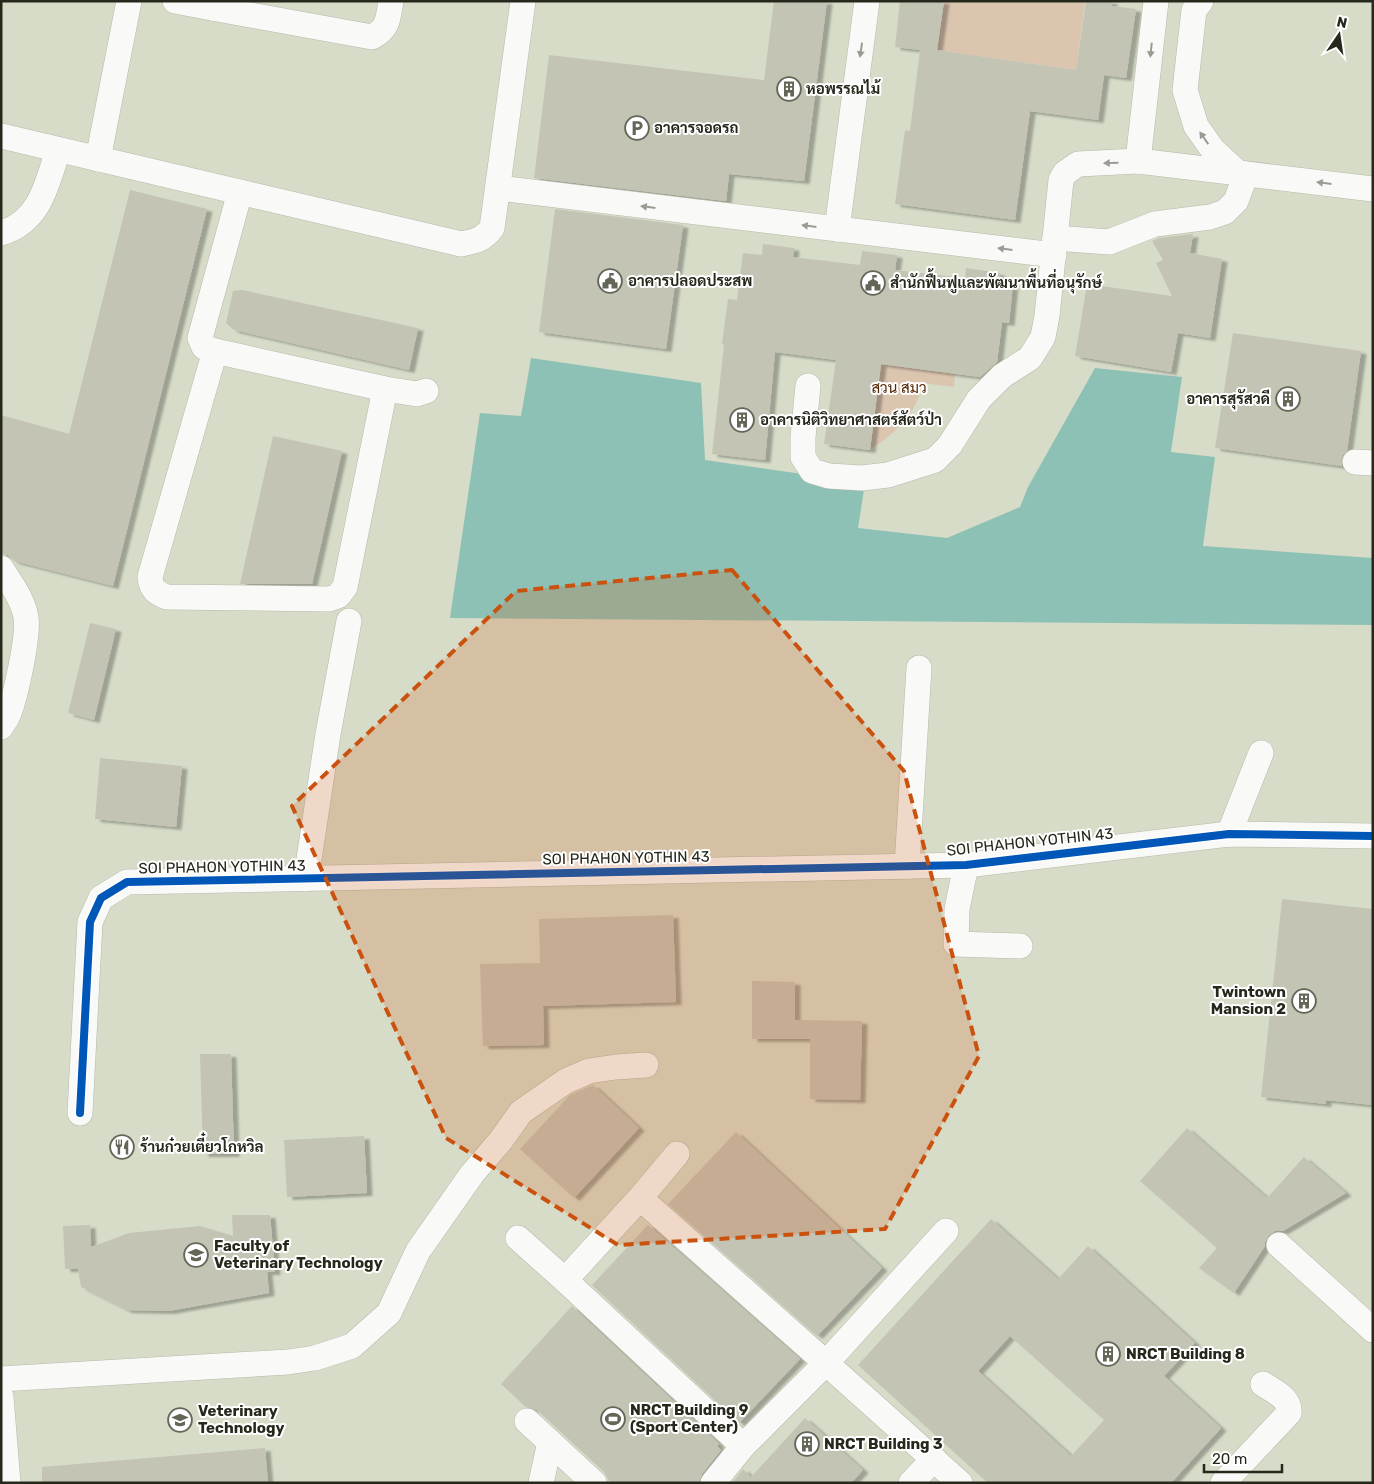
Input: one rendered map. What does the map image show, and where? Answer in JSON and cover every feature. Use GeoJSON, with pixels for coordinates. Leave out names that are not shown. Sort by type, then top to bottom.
{"type":"FeatureCollection","features":[{"type":"Feature","properties":{"kind":"street"},"geometry":{"type":"LineString","coordinates":[[98,159],[129,1]]}},
{"type":"Feature","properties":{"kind":"street"},"geometry":{"type":"LineString","coordinates":[[175,1],[213,5],[372,37],[382,32],[388,22],[391,1]]}},
{"type":"Feature","properties":{"kind":"street"},"geometry":{"type":"LineString","coordinates":[[1,136],[461,244],[473,242],[486,237],[492,228],[523,1]]}},
{"type":"Feature","properties":{"kind":"street"},"geometry":{"type":"LineString","coordinates":[[837,229],[867,1]]}},
{"type":"Feature","properties":{"kind":"street"},"geometry":{"type":"LineString","coordinates":[[1138,162],[1156,1]]}},
{"type":"Feature","properties":{"kind":"street"},"geometry":{"type":"LineString","coordinates":[[1201,1],[1194,10],[1185,90],[1196,126],[1213,150],[1242,174]]}},
{"type":"Feature","properties":{"kind":"street"},"geometry":{"type":"LineString","coordinates":[[1,233],[14,229],[33,212],[44,192],[58,150]]}},
{"type":"Feature","properties":{"kind":"street"},"geometry":{"type":"LineString","coordinates":[[808,386],[803,457],[812,471],[829,476],[862,478],[888,475],[935,460],[950,444],[978,399],[1002,376],[1030,358],[1043,337],[1047,316],[1061,180],[1065,173],[1078,164],[1138,162],[1373,189]]}},
{"type":"Feature","properties":{"kind":"street"},"geometry":{"type":"LineString","coordinates":[[498,188],[837,229],[1054,246],[1109,242],[1155,224],[1210,217],[1225,212],[1236,201],[1242,174]]}},
{"type":"Feature","properties":{"kind":"street"},"geometry":{"type":"LineString","coordinates":[[240,192],[200,338],[204,347],[385,389],[417,394],[426,391]]}},
{"type":"Feature","properties":{"kind":"street"},"geometry":{"type":"LineString","coordinates":[[215,351],[150,577],[151,584],[156,593],[167,597],[329,599],[338,596],[345,587],[385,389]]}},
{"type":"Feature","properties":{"kind":"street"},"geometry":{"type":"LineString","coordinates":[[1,568],[15,590],[26,617],[22,660],[9,714],[1,727]]}},
{"type":"Feature","properties":{"kind":"street"},"geometry":{"type":"LineString","coordinates":[[306,879],[328,734],[348,621]]}},
{"type":"Feature","properties":{"kind":"street"},"geometry":{"type":"LineString","coordinates":[[907,866],[919,668]]}},
{"type":"Feature","properties":{"kind":"street"},"geometry":{"type":"LineString","coordinates":[[1229,834],[1261,753]]}},
{"type":"Feature","properties":{"kind":"street","name":"SOI PHAHON YOTHIN 43"},"geometry":{"type":"LineString","coordinates":[[80,1113],[90,922],[102,898],[127,882],[966,865],[1229,834],[1373,836]]}},
{"type":"Feature","properties":{"kind":"street"},"geometry":{"type":"LineString","coordinates":[[966,865],[957,909],[956,944],[1020,946]]}},
{"type":"Feature","properties":{"kind":"street"},"geometry":{"type":"LineString","coordinates":[[1,1379],[288,1362],[315,1358],[352,1346],[389,1313],[418,1251],[472,1174],[501,1140],[521,1112],[566,1081],[588,1071],[616,1066],[646,1066]]}},
{"type":"Feature","properties":{"kind":"street"},"geometry":{"type":"LineString","coordinates":[[565,1280],[640,1198],[677,1154]]}},
{"type":"Feature","properties":{"kind":"street"},"geometry":{"type":"LineString","coordinates":[[640,1198],[960,1483]]}},
{"type":"Feature","properties":{"kind":"street"},"geometry":{"type":"LineString","coordinates":[[713,1483],[743,1446],[826,1362],[946,1231]]}},
{"type":"Feature","properties":{"kind":"street"},"geometry":{"type":"LineString","coordinates":[[518,1238],[743,1446]]}},
{"type":"Feature","properties":{"kind":"street"},"geometry":{"type":"LineString","coordinates":[[1279,1245],[1373,1330]]}},
{"type":"Feature","properties":{"kind":"street"},"geometry":{"type":"LineString","coordinates":[[1223,1483],[1289,1413],[1290,1406],[1286,1401],[1263,1384]]}},
{"type":"Feature","properties":{"kind":"street"},"geometry":{"type":"LineString","coordinates":[[1,1397],[8,1483]]}},
{"type":"Feature","properties":{"kind":"street"},"geometry":{"type":"LineString","coordinates":[[527,1421],[594,1483]]}},
{"type":"Feature","properties":{"kind":"street"},"geometry":{"type":"LineString","coordinates":[[541,1483],[550,1442]]}},
{"type":"Feature","properties":{"kind":"street"},"geometry":{"type":"LineString","coordinates":[[911,1483],[934,1458]]}},
{"type":"Feature","properties":{"kind":"highlighted area"},"geometry":{"type":"Polygon","coordinates":[[[732,570],[904,771],[979,1056],[885,1229],[618,1245],[446,1138],[292,806],[516,591],[732,570]]]}},
{"type":"Feature","properties":{"kind":"green space"},"geometry":{"type":"Polygon","coordinates":[[[944,1],[1072,1],[1085,3],[1076,70],[937,50],[944,1]]]}},
{"type":"Feature","properties":{"kind":"green space","name":"สวน สมว"},"geometry":{"type":"Polygon","coordinates":[[[881,364],[955,374],[954,387],[922,383],[916,404],[904,422],[870,450],[881,364]]]}},
{"type":"Feature","properties":{"kind":"water"},"geometry":{"type":"Polygon","coordinates":[[[531,358],[701,383],[705,460],[865,483],[858,528],[947,538],[1020,507],[1028,487],[1095,368],[1182,377],[1171,452],[1215,457],[1203,546],[1373,558],[1373,625],[450,618],[480,413],[521,416],[531,358]]]}},
{"type":"Feature","properties":{"kind":"building","name":"อาคารจอดรถ"},"geometry":{"type":"Polygon","coordinates":[[[774,1],[827,1],[804,181],[729,174],[726,201],[534,178],[549,55],[764,80],[774,1]]]}},
{"type":"Feature","properties":{"kind":"building"},"geometry":{"type":"Polygon","coordinates":[[[900,1],[944,1],[937,50],[1076,70],[1086,1],[1112,1],[1112,6],[1136,9],[1126,78],[1104,75],[1098,120],[1030,111],[1015,220],[895,204],[905,130],[910,131],[920,50],[895,47],[900,1]]]}},
{"type":"Feature","properties":{"kind":"building"},"geometry":{"type":"Polygon","coordinates":[[[130,190],[207,209],[113,586],[14,561],[8,555],[1,554],[1,415],[69,434],[130,190]]]}},
{"type":"Feature","properties":{"kind":"building","name":"อาคารปลอดประสพ"},"geometry":{"type":"Polygon","coordinates":[[[555,209],[683,225],[666,349],[539,332],[555,209]]]}},
{"type":"Feature","properties":{"kind":"building"},"geometry":{"type":"Polygon","coordinates":[[[1193,234],[1190,253],[1222,259],[1210,338],[1178,333],[1171,372],[1075,356],[1087,284],[1172,296],[1156,263],[1163,260],[1152,241],[1159,238],[1193,234]]]}},
{"type":"Feature","properties":{"kind":"building"},"geometry":{"type":"Polygon","coordinates":[[[763,244],[794,248],[793,257],[860,265],[862,251],[897,255],[895,270],[965,278],[966,268],[1000,273],[999,282],[1013,284],[1009,323],[1002,322],[997,362],[980,377],[881,364],[870,450],[824,444],[836,360],[775,352],[765,460],[712,454],[728,299],[737,300],[743,253],[762,255],[763,244]]]}},
{"type":"Feature","properties":{"kind":"building"},"geometry":{"type":"Polygon","coordinates":[[[242,290],[418,328],[409,370],[234,330],[226,323],[233,291],[242,290]]]}},
{"type":"Feature","properties":{"kind":"building","name":"อาคารสุรัสวดี"},"geometry":{"type":"Polygon","coordinates":[[[1233,333],[1361,351],[1347,451],[1341,461],[1342,466],[1215,448],[1233,333]]]}},
{"type":"Feature","properties":{"kind":"building"},"geometry":{"type":"Polygon","coordinates":[[[273,436],[342,451],[312,584],[240,584],[273,436]]]}},
{"type":"Feature","properties":{"kind":"building"},"geometry":{"type":"Polygon","coordinates":[[[90,623],[116,629],[94,720],[68,713],[90,623]]]}},
{"type":"Feature","properties":{"kind":"building"},"geometry":{"type":"Polygon","coordinates":[[[100,758],[182,766],[176,827],[95,819],[100,758]]]}},
{"type":"Feature","properties":{"kind":"building","name":"Twintown Mansion 2"},"geometry":{"type":"Polygon","coordinates":[[[1282,899],[1373,909],[1373,1105],[1326,1100],[1326,1104],[1261,1097],[1282,899]]]}},
{"type":"Feature","properties":{"kind":"building"},"geometry":{"type":"Polygon","coordinates":[[[673,915],[676,1002],[543,1006],[544,1045],[483,1046],[480,964],[540,963],[539,919],[673,915]]]}},
{"type":"Feature","properties":{"kind":"building"},"geometry":{"type":"Polygon","coordinates":[[[752,981],[795,982],[795,1020],[862,1021],[860,1100],[810,1099],[810,1039],[752,1039],[752,981]]]}},
{"type":"Feature","properties":{"kind":"building"},"geometry":{"type":"Polygon","coordinates":[[[200,1054],[231,1054],[234,1154],[203,1154],[200,1054]]]}},
{"type":"Feature","properties":{"kind":"building"},"geometry":{"type":"Polygon","coordinates":[[[593,1085],[639,1128],[574,1198],[520,1149],[570,1095],[593,1085]]]}},
{"type":"Feature","properties":{"kind":"building"},"geometry":{"type":"Polygon","coordinates":[[[1187,1128],[1267,1198],[1304,1157],[1346,1193],[1283,1231],[1275,1231],[1269,1235],[1265,1246],[1234,1293],[1199,1268],[1217,1248],[1140,1181],[1187,1128]]]}},
{"type":"Feature","properties":{"kind":"building"},"geometry":{"type":"Polygon","coordinates":[[[736,1132],[882,1268],[817,1336],[668,1204],[736,1132]]]}},
{"type":"Feature","properties":{"kind":"building"},"geometry":{"type":"Polygon","coordinates":[[[364,1136],[367,1193],[287,1197],[284,1140],[364,1136]]]}},
{"type":"Feature","properties":{"kind":"building"},"geometry":{"type":"Polygon","coordinates":[[[232,1215],[270,1215],[275,1272],[267,1272],[269,1293],[169,1311],[127,1310],[81,1287],[78,1269],[65,1269],[63,1226],[90,1225],[91,1247],[129,1233],[200,1226],[233,1236],[232,1215]]]}},
{"type":"Feature","properties":{"kind":"building","name":"NRCT Building 8"},"geometry":{"type":"Polygon","coordinates":[[[991,1219],[1058,1279],[1088,1246],[1195,1343],[1164,1376],[1221,1428],[1171,1483],[988,1483],[858,1365],[991,1219]],[[1010,1336],[978,1371],[1071,1456],[1104,1420],[1010,1336]]]}},
{"type":"Feature","properties":{"kind":"building"},"geometry":{"type":"Polygon","coordinates":[[[648,1225],[800,1359],[739,1423],[592,1285],[648,1225]]]}},
{"type":"Feature","properties":{"kind":"building","name":"NRCT Building 9 (Sport Center)"},"geometry":{"type":"Polygon","coordinates":[[[572,1306],[719,1444],[717,1446],[721,1450],[702,1474],[699,1483],[610,1483],[604,1472],[537,1410],[526,1407],[501,1384],[572,1306]]]}},
{"type":"Feature","properties":{"kind":"building","name":"NRCT Building 3"},"geometry":{"type":"Polygon","coordinates":[[[805,1418],[863,1470],[851,1483],[732,1483],[743,1469],[751,1477],[805,1418]]]}},
{"type":"Feature","properties":{"kind":"building"},"geometry":{"type":"Polygon","coordinates":[[[265,1448],[268,1483],[42,1483],[42,1467],[265,1448]]]}},
{"type":"Feature","properties":{"kind":"cycle path"},"geometry":{"type":"LineString","coordinates":[[80,1113],[90,922],[101,898],[127,882],[966,865],[1229,834],[1373,836]]}},
{"type":"Feature","properties":{"kind":"place","name":"หอพรรณไม้"},"geometry":{"type":"Point","coordinates":[789,89]}},
{"type":"Feature","properties":{"kind":"place","name":"อาคารจอดรถ"},"geometry":{"type":"Point","coordinates":[637,128]}},
{"type":"Feature","properties":{"kind":"place","name":"อาคารปลอดประสพ"},"geometry":{"type":"Point","coordinates":[610,281]}},
{"type":"Feature","properties":{"kind":"place","name":"สำนักฟื้นฟูและพัฒนาพื้นที่อนุรักษ์"},"geometry":{"type":"Point","coordinates":[873,283]}},
{"type":"Feature","properties":{"kind":"place","name":"อาคารสุรัสวดี"},"geometry":{"type":"Point","coordinates":[1288,399]}},
{"type":"Feature","properties":{"kind":"place","name":"อาคารนิติวิทยาศาสตร์สัตว์ป่า"},"geometry":{"type":"Point","coordinates":[742,420]}},
{"type":"Feature","properties":{"kind":"place","name":"Twintown Mansion 2"},"geometry":{"type":"Point","coordinates":[1304,1001]}},
{"type":"Feature","properties":{"kind":"place","name":"ร้านก๋วยเตี๋ยวโกหวิล"},"geometry":{"type":"Point","coordinates":[122,1147]}},
{"type":"Feature","properties":{"kind":"place","name":"Faculty of Veterinary Technology"},"geometry":{"type":"Point","coordinates":[196,1255]}},
{"type":"Feature","properties":{"kind":"place","name":"NRCT Building 8"},"geometry":{"type":"Point","coordinates":[1108,1354]}},
{"type":"Feature","properties":{"kind":"place","name":"NRCT Building 9 (Sport Center)"},"geometry":{"type":"Point","coordinates":[613,1419]}},
{"type":"Feature","properties":{"kind":"place","name":"Veterinary Technology"},"geometry":{"type":"Point","coordinates":[180,1420]}},
{"type":"Feature","properties":{"kind":"place","name":"NRCT Building 3"},"geometry":{"type":"Point","coordinates":[807,1444]}}]}
